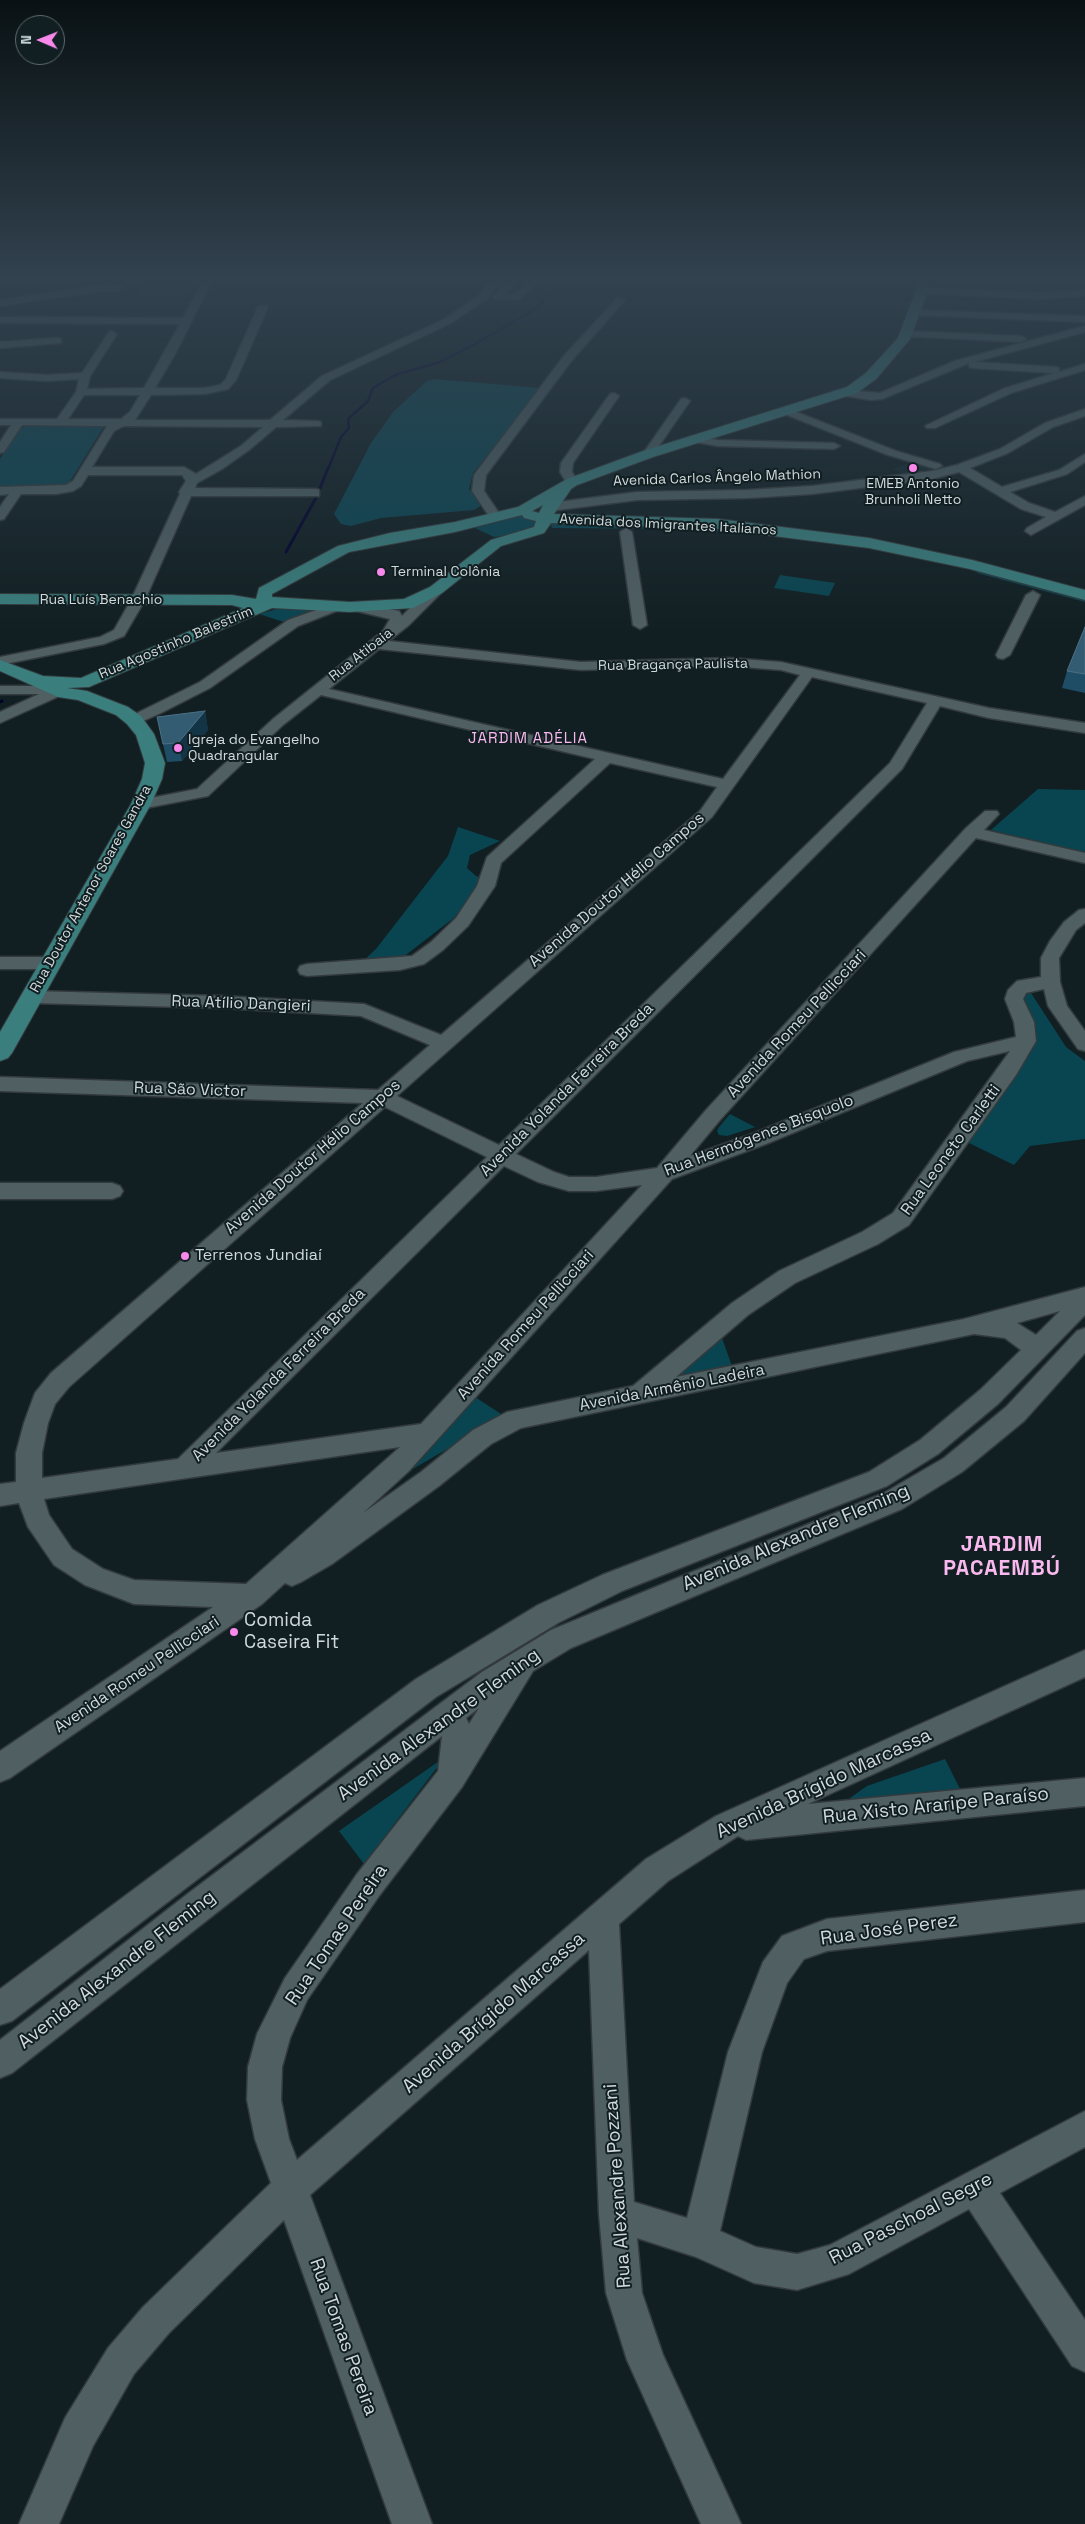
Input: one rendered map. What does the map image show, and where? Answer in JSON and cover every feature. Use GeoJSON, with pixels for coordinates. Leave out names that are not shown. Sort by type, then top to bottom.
{"type":"FeatureCollection","features":[{"type":"Feature","properties":{"kind":"main road"},"geometry":{"type":"LineString","coordinates":[[436,590],[399,606],[270,603],[263,598],[263,593],[277,584],[325,558],[359,545],[412,533],[455,527],[518,512],[569,484],[678,443],[822,401]]}},
{"type":"Feature","properties":{"kind":"main road"},"geometry":{"type":"LineString","coordinates":[[529,535],[541,528],[549,509],[569,484]]}},
{"type":"Feature","properties":{"kind":"main road","name":"Avenida dos Imigrantes Italianos"},"geometry":{"type":"LineString","coordinates":[[518,512],[549,509],[584,520],[718,524],[869,543],[991,570],[1085,595]]}},
{"type":"Feature","properties":{"kind":"main road","name":"Avenida dos Imigrantes Italianos"},"geometry":{"type":"LineString","coordinates":[[529,535],[626,532],[780,541],[872,555],[962,575],[1085,609]]}},
{"type":"Feature","properties":{"kind":"main road"},"geometry":{"type":"LineString","coordinates":[[780,541],[789,536],[807,534]]}},
{"type":"Feature","properties":{"kind":"main road","name":"Rua Atibaia"},"geometry":{"type":"LineString","coordinates":[[436,590],[496,543],[529,535]]}},
{"type":"Feature","properties":{"kind":"main road"},"geometry":{"type":"LineString","coordinates":[[962,575],[971,570],[991,570]]}},
{"type":"Feature","properties":{"kind":"main road","name":"Rua Luís Benachio"},"geometry":{"type":"LineString","coordinates":[[202,600],[277,584]]}},
{"type":"Feature","properties":{"kind":"main road","name":"Rua Luís Benachio"},"geometry":{"type":"LineString","coordinates":[[0,599],[232,600],[251,604],[252,610]]}},
{"type":"Feature","properties":{"kind":"main road","name":"Rua Agostinho Balestrim"},"geometry":{"type":"LineString","coordinates":[[82,689],[270,603]]}},
{"type":"Feature","properties":{"kind":"main road"},"geometry":{"type":"LineString","coordinates":[[0,663],[51,687],[82,689]]}},
{"type":"Feature","properties":{"kind":"main road","name":"Rua Doutor Antenor Soares Gandra"},"geometry":{"type":"LineString","coordinates":[[0,1053],[141,804],[152,779],[155,763],[145,734],[134,720],[82,689]]}},
{"type":"Feature","properties":{"kind":"street"},"geometry":{"type":"LineString","coordinates":[[61,422],[74,401]]}},
{"type":"Feature","properties":{"kind":"street"},"geometry":{"type":"LineString","coordinates":[[0,491],[69,488],[78,483],[110,429],[132,417],[143,401]]}},
{"type":"Feature","properties":{"kind":"street"},"geometry":{"type":"LineString","coordinates":[[0,663],[112,637],[123,629],[138,600],[185,492],[192,481],[218,467],[275,424],[301,401]]}},
{"type":"Feature","properties":{"kind":"street"},"geometry":{"type":"LineString","coordinates":[[495,516],[478,491],[480,475],[536,401]]}},
{"type":"Feature","properties":{"kind":"street"},"geometry":{"type":"LineString","coordinates":[[569,484],[566,472],[567,463],[611,401]]}},
{"type":"Feature","properties":{"kind":"street"},"geometry":{"type":"LineString","coordinates":[[931,426],[986,401]]}},
{"type":"Feature","properties":{"kind":"street"},"geometry":{"type":"LineString","coordinates":[[648,454],[685,402]]}},
{"type":"Feature","properties":{"kind":"street"},"geometry":{"type":"LineString","coordinates":[[786,411],[892,453],[936,466]]}},
{"type":"Feature","properties":{"kind":"street","name":"Avenida Carlos Ângelo Mathion"},"geometry":{"type":"LineString","coordinates":[[549,509],[576,502],[606,498],[655,494],[741,495],[812,490],[917,478],[964,467],[1004,451],[1049,425],[1085,412]]}},
{"type":"Feature","properties":{"kind":"street"},"geometry":{"type":"LineString","coordinates":[[0,422],[318,424]]}},
{"type":"Feature","properties":{"kind":"street"},"geometry":{"type":"LineString","coordinates":[[0,450],[20,422]]}},
{"type":"Feature","properties":{"kind":"street"},"geometry":{"type":"LineString","coordinates":[[666,430],[668,438],[678,443]]}},
{"type":"Feature","properties":{"kind":"street"},"geometry":{"type":"LineString","coordinates":[[713,433],[776,434],[778,440],[792,446],[834,446]]}},
{"type":"Feature","properties":{"kind":"street"},"geometry":{"type":"LineString","coordinates":[[693,439],[718,443],[812,437]]}},
{"type":"Feature","properties":{"kind":"street"},"geometry":{"type":"LineString","coordinates":[[1002,491],[1063,472],[1085,457]]}},
{"type":"Feature","properties":{"kind":"street"},"geometry":{"type":"LineString","coordinates":[[951,459],[1025,506],[1055,516]]}},
{"type":"Feature","properties":{"kind":"street"},"geometry":{"type":"LineString","coordinates":[[85,471],[184,472],[190,474],[192,481]]}},
{"type":"Feature","properties":{"kind":"street"},"geometry":{"type":"LineString","coordinates":[[0,516],[17,491]]}},
{"type":"Feature","properties":{"kind":"street"},"geometry":{"type":"LineString","coordinates":[[185,492],[314,493]]}},
{"type":"Feature","properties":{"kind":"street","name":"Avenida Carlos Ângelo Mathion"},"geometry":{"type":"LineString","coordinates":[[549,509],[606,498]]}},
{"type":"Feature","properties":{"kind":"street"},"geometry":{"type":"LineString","coordinates":[[1031,531],[1084,501]]}},
{"type":"Feature","properties":{"kind":"street"},"geometry":{"type":"LineString","coordinates":[[576,502],[584,520]]}},
{"type":"Feature","properties":{"kind":"street"},"geometry":{"type":"LineString","coordinates":[[626,532],[640,625]]}},
{"type":"Feature","properties":{"kind":"street","name":"Rua Atibaia"},"geometry":{"type":"LineString","coordinates":[[141,804],[202,793],[278,722],[390,631],[404,622],[436,590]]}},
{"type":"Feature","properties":{"kind":"street"},"geometry":{"type":"LineString","coordinates":[[1004,655],[1033,595]]}},
{"type":"Feature","properties":{"kind":"street"},"geometry":{"type":"LineString","coordinates":[[134,720],[205,685],[293,623],[344,606],[394,614],[398,620],[390,631]]}},
{"type":"Feature","properties":{"kind":"street","name":"Rua Bragança Paulista"},"geometry":{"type":"LineString","coordinates":[[376,644],[581,666],[729,662],[781,666],[1011,718],[1085,728]]}},
{"type":"Feature","properties":{"kind":"street"},"geometry":{"type":"LineString","coordinates":[[0,686],[20,682],[22,676],[20,672]]}},
{"type":"Feature","properties":{"kind":"street","name":"Avenida Doutor Hélio Campos"},"geometry":{"type":"LineString","coordinates":[[252,1596],[175,1595],[134,1592],[94,1577],[63,1557],[36,1519],[29,1490],[29,1453],[44,1400],[60,1380],[706,814],[809,672]]}},
{"type":"Feature","properties":{"kind":"street"},"geometry":{"type":"LineString","coordinates":[[0,690],[51,687]]}},
{"type":"Feature","properties":{"kind":"street"},"geometry":{"type":"LineString","coordinates":[[0,718],[51,687]]}},
{"type":"Feature","properties":{"kind":"street"},"geometry":{"type":"LineString","coordinates":[[316,690],[727,785]]}},
{"type":"Feature","properties":{"kind":"street","name":"Avenida Yolanda Ferreira Breda"},"geometry":{"type":"LineString","coordinates":[[185,1468],[896,766],[935,702]]}},
{"type":"Feature","properties":{"kind":"street"},"geometry":{"type":"LineString","coordinates":[[306,970],[400,964],[418,960],[437,946],[462,922],[486,886],[493,861],[607,757]]}},
{"type":"Feature","properties":{"kind":"street","name":"Avenida Romeu Pellicciari"},"geometry":{"type":"LineString","coordinates":[[0,1768],[252,1596],[400,1464],[664,1174],[709,1120],[972,832],[991,814]]}},
{"type":"Feature","properties":{"kind":"street"},"geometry":{"type":"LineString","coordinates":[[972,832],[1085,858]]}},
{"type":"Feature","properties":{"kind":"street"},"geometry":{"type":"LineString","coordinates":[[1085,914],[1070,926],[1050,958],[1051,982],[1058,1006],[1085,1045]]}},
{"type":"Feature","properties":{"kind":"street"},"geometry":{"type":"LineString","coordinates":[[0,963],[50,963]]}},
{"type":"Feature","properties":{"kind":"street"},"geometry":{"type":"LineString","coordinates":[[1026,1041],[1024,1022],[1014,999],[1017,990],[1024,985],[1051,982]]}},
{"type":"Feature","properties":{"kind":"street","name":"Rua Atílio Dangieri"},"geometry":{"type":"LineString","coordinates":[[32,997],[222,1002],[364,1010],[443,1043]]}},
{"type":"Feature","properties":{"kind":"street","name":"Rua Hermógenes Bisquolo"},"geometry":{"type":"LineString","coordinates":[[381,1097],[546,1177],[570,1184],[596,1184],[664,1174],[759,1139],[960,1056],[1026,1041]]}},
{"type":"Feature","properties":{"kind":"street","name":"Rua Leoneto Carletti"},"geometry":{"type":"LineString","coordinates":[[639,1394],[740,1309],[787,1277],[870,1238],[901,1219],[1009,1070],[1026,1041]]}},
{"type":"Feature","properties":{"kind":"street"},"geometry":{"type":"LineString","coordinates":[[960,1056],[975,1058],[983,1063],[989,1070],[994,1090]]}},
{"type":"Feature","properties":{"kind":"street","name":"Rua São Victor"},"geometry":{"type":"LineString","coordinates":[[0,1084],[381,1097]]}},
{"type":"Feature","properties":{"kind":"street"},"geometry":{"type":"LineString","coordinates":[[709,1120],[717,1134],[724,1139],[736,1143],[759,1139]]}},
{"type":"Feature","properties":{"kind":"street"},"geometry":{"type":"LineString","coordinates":[[0,1191],[112,1191]]}},
{"type":"Feature","properties":{"kind":"street"},"geometry":{"type":"LineString","coordinates":[[964,1328],[1085,1296]]}},
{"type":"Feature","properties":{"kind":"street","name":"Avenida Alexandre Fleming"},"geometry":{"type":"LineString","coordinates":[[0,2009],[426,1688],[479,1654],[548,1614],[612,1583],[878,1479],[930,1447],[989,1397],[1085,1300]]}},
{"type":"Feature","properties":{"kind":"street"},"geometry":{"type":"LineString","coordinates":[[964,1328],[1008,1329],[1022,1336],[1036,1350]]}},
{"type":"Feature","properties":{"kind":"street","name":"Avenida Armênio Ladeira"},"geometry":{"type":"LineString","coordinates":[[252,1596],[323,1556],[430,1479],[482,1437],[516,1419],[964,1328]]}},
{"type":"Feature","properties":{"kind":"street","name":"Avenida Alexandre Fleming"},"geometry":{"type":"LineString","coordinates":[[0,2061],[313,1817],[450,1715],[492,1681],[561,1639],[893,1500],[953,1465],[1015,1414],[1085,1337]]}},
{"type":"Feature","properties":{"kind":"street"},"geometry":{"type":"LineString","coordinates":[[989,1397],[1015,1414]]}},
{"type":"Feature","properties":{"kind":"street"},"geometry":{"type":"LineString","coordinates":[[0,1495],[428,1433]]}},
{"type":"Feature","properties":{"kind":"street"},"geometry":{"type":"LineString","coordinates":[[338,1447],[400,1464],[430,1479]]}},
{"type":"Feature","properties":{"kind":"street"},"geometry":{"type":"LineString","coordinates":[[612,1583],[625,1611]]}},
{"type":"Feature","properties":{"kind":"street"},"geometry":{"type":"LineString","coordinates":[[479,1654],[492,1681]]}},
{"type":"Feature","properties":{"kind":"street","name":"Rua Tomas Pereira"},"geometry":{"type":"LineString","coordinates":[[412,2524],[272,2139],[264,2100],[265,2067],[274,2034],[296,1989],[368,1885],[452,1777],[525,1660]]}},
{"type":"Feature","properties":{"kind":"street","name":"Avenida Brígido Marcassa"},"geometry":{"type":"LineString","coordinates":[[39,2524],[79,2432],[121,2361],[156,2320],[289,2190],[657,1870],[727,1826],[1085,1663]]}},
{"type":"Feature","properties":{"kind":"street"},"geometry":{"type":"LineString","coordinates":[[450,1715],[456,1728],[457,1742],[452,1777]]}},
{"type":"Feature","properties":{"kind":"street"},"geometry":{"type":"LineString","coordinates":[[292,1789],[313,1817]]}},
{"type":"Feature","properties":{"kind":"street","name":"Rua Xisto Araripe Paraíso"},"geometry":{"type":"LineString","coordinates":[[727,1826],[1085,1792]]}},
{"type":"Feature","properties":{"kind":"street","name":"Rua José Perez"},"geometry":{"type":"LineString","coordinates":[[700,2240],[745,2052],[774,1973],[793,1947],[827,1935],[1085,1906]]}},
{"type":"Feature","properties":{"kind":"street","name":"Rua Alexandre Pozzani"},"geometry":{"type":"LineString","coordinates":[[603,1918],[617,2214],[624,2293],[646,2360],[720,2524]]}},
{"type":"Feature","properties":{"kind":"street","name":"Rua Paschoal Segre"},"geometry":{"type":"LineString","coordinates":[[617,2214],[700,2240],[754,2265],[797,2272],[836,2261],[1085,2128]]}},
{"type":"Feature","properties":{"kind":"street"},"geometry":{"type":"LineString","coordinates":[[975,2187],[1085,2352]]}},
{"type":"Feature","properties":{"kind":"shaded area"},"geometry":{"type":"Polygon","coordinates":[[[405,401],[531,401],[473,473],[469,489],[482,505],[474,510],[381,518],[351,526],[341,524],[334,514],[371,443],[394,411],[405,401]]]}},
{"type":"Feature","properties":{"kind":"shaded area"},"geometry":{"type":"Polygon","coordinates":[[[29,425],[104,426],[69,483],[62,487],[0,487],[0,459],[20,429],[29,425]]]}},
{"type":"Feature","properties":{"kind":"shaded area","name":"EMEB Antonio Brunholi Netto"},"geometry":{"type":"Polygon","coordinates":[[[914,462],[933,469],[903,474],[893,469],[914,462]]]}},
{"type":"Feature","properties":{"kind":"shaded area"},"geometry":{"type":"Polygon","coordinates":[[[522,515],[537,520],[539,528],[514,535],[494,537],[473,527],[522,515]]]}},
{"type":"Feature","properties":{"kind":"shaded area"},"geometry":{"type":"Polygon","coordinates":[[[550,522],[661,525],[773,532],[769,536],[686,529],[552,528],[550,522]]]}},
{"type":"Feature","properties":{"kind":"shaded area"},"geometry":{"type":"Polygon","coordinates":[[[978,571],[1085,599],[1085,602],[977,573],[978,571]]]}},
{"type":"Feature","properties":{"kind":"shaded area"},"geometry":{"type":"Polygon","coordinates":[[[780,575],[835,583],[829,596],[774,588],[780,575]]]}},
{"type":"Feature","properties":{"kind":"shaded area"},"geometry":{"type":"Polygon","coordinates":[[[277,609],[321,611],[287,623],[259,614],[277,609]]]}},
{"type":"Feature","properties":{"kind":"shaded area"},"geometry":{"type":"Polygon","coordinates":[[[1038,789],[1085,790],[1085,854],[991,830],[1038,789]]]}},
{"type":"Feature","properties":{"kind":"shaded area"},"geometry":{"type":"Polygon","coordinates":[[[458,827],[500,841],[470,855],[467,868],[476,876],[483,878],[472,895],[455,917],[385,971],[350,973],[376,949],[448,856],[458,827]]]}},
{"type":"Feature","properties":{"kind":"shaded area"},"geometry":{"type":"Polygon","coordinates":[[[1023,990],[1029,990],[1066,1047],[1085,1061],[1085,1139],[1030,1146],[1014,1165],[967,1142],[1032,1041],[1023,990]]]}},
{"type":"Feature","properties":{"kind":"shaded area"},"geometry":{"type":"Polygon","coordinates":[[[730,1114],[755,1127],[727,1136],[719,1135],[717,1131],[719,1127],[730,1114]]]}},
{"type":"Feature","properties":{"kind":"shaded area"},"geometry":{"type":"Polygon","coordinates":[[[722,1338],[733,1369],[664,1383],[722,1338]]]}},
{"type":"Feature","properties":{"kind":"shaded area"},"geometry":{"type":"Polygon","coordinates":[[[466,1391],[504,1416],[411,1470],[407,1467],[466,1391]]]}},
{"type":"Feature","properties":{"kind":"shaded area"},"geometry":{"type":"Polygon","coordinates":[[[445,1757],[364,1864],[339,1831],[445,1757]]]}},
{"type":"Feature","properties":{"kind":"shaded area"},"geometry":{"type":"Polygon","coordinates":[[[945,1759],[963,1795],[851,1808],[850,1798],[867,1786],[945,1759]]]}},
{"type":"Feature","properties":{"kind":"building"},"geometry":{"type":"Polygon","coordinates":[[[1085,627],[1085,674],[1067,671],[1085,627]]]}},
{"type":"Feature","properties":{"kind":"building"},"geometry":{"type":"Polygon","coordinates":[[[205,711],[178,743],[163,744],[157,717],[205,711]]]}},
{"type":"Feature","properties":{"kind":"waterway"},"geometry":{"type":"LineString","coordinates":[[328,469],[341,437],[349,428],[348,419],[368,401]]}},
{"type":"Feature","properties":{"kind":"waterway"},"geometry":{"type":"LineString","coordinates":[[286,552],[317,496],[328,468]]}},
{"type":"Feature","properties":{"kind":"place","name":"EMEB Antonio Brunholi Netto"},"geometry":{"type":"Point","coordinates":[913,468]}},
{"type":"Feature","properties":{"kind":"place","name":"Terminal Colônia"},"geometry":{"type":"Point","coordinates":[381,572]}},
{"type":"Feature","properties":{"kind":"place","name":"Igreja do Evangelho Quadrangular"},"geometry":{"type":"Point","coordinates":[178,748]}},
{"type":"Feature","properties":{"kind":"place","name":"Terrenos Jundiaí"},"geometry":{"type":"Point","coordinates":[185,1256]}},
{"type":"Feature","properties":{"kind":"place","name":"Comida Caseira Fit"},"geometry":{"type":"Point","coordinates":[234,1632]}},
{"type":"Feature","properties":{"kind":"district","name":"JARDIM ADÉLIA"},"geometry":{"type":"Point","coordinates":[528,739]}},
{"type":"Feature","properties":{"kind":"district","name":"JARDIM PACAEMBÚ"},"geometry":{"type":"Point","coordinates":[1002,1557]}}]}
